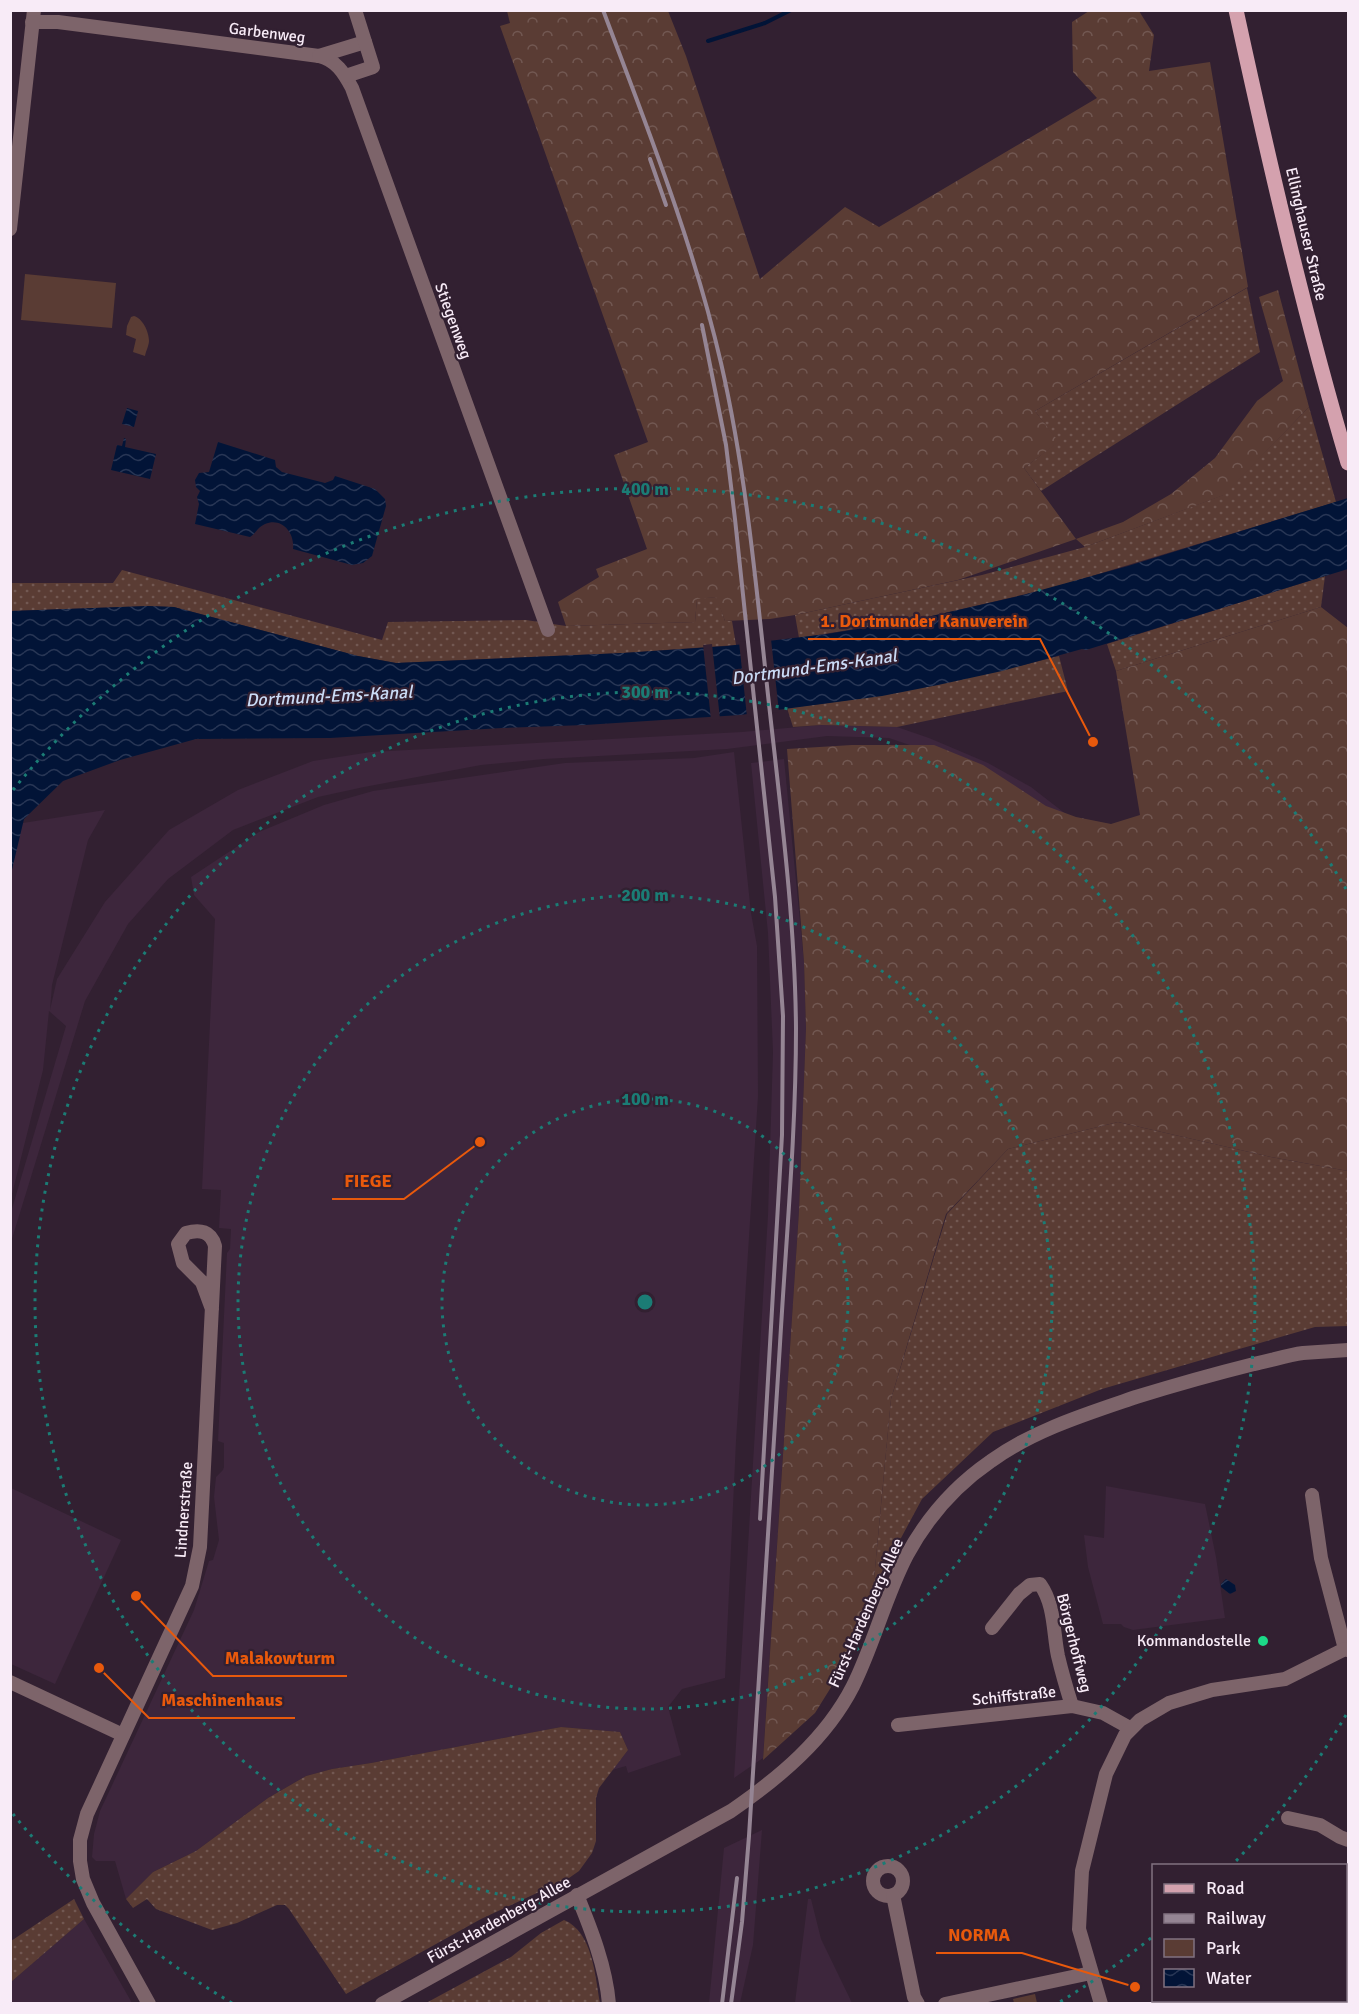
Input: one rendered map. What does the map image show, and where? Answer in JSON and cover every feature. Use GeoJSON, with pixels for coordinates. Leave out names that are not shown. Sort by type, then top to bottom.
{"type":"FeatureCollection","features":[{"type":"Feature","properties":{"kind":"main road","name":"Ellinghauser Straße"},"geometry":{"type":"LineString","coordinates":[[1236,10],[1290,244],[1326,388],[1348,463]]}},
{"type":"Feature","properties":{"kind":"street"},"geometry":{"type":"LineString","coordinates":[[346,76],[373,67],[355,10]]}},
{"type":"Feature","properties":{"kind":"street"},"geometry":{"type":"LineString","coordinates":[[10,229],[33,16]]}},
{"type":"Feature","properties":{"kind":"street","name":"Garbenweg"},"geometry":{"type":"LineString","coordinates":[[33,16],[56,16],[319,56],[335,62],[346,76]]}},
{"type":"Feature","properties":{"kind":"street"},"geometry":{"type":"LineString","coordinates":[[319,56],[365,42]]}},
{"type":"Feature","properties":{"kind":"street","name":"Stiegenweg"},"geometry":{"type":"LineString","coordinates":[[346,76],[548,630]]}},
{"type":"Feature","properties":{"kind":"street","name":"Lindnerstraße"},"geometry":{"type":"LineString","coordinates":[[148,2004],[93,1903],[83,1879],[80,1840],[87,1814],[192,1586],[200,1547],[212,1309],[215,1246],[213,1238],[197,1230],[186,1233],[178,1244],[183,1263],[202,1282],[212,1309]]}},
{"type":"Feature","properties":{"kind":"street","name":"Fürst-Hardenberg-Allee"},"geometry":{"type":"LineString","coordinates":[[382,2004],[730,1811],[765,1788],[798,1759],[830,1723],[853,1686],[892,1588],[907,1556],[926,1526],[954,1492],[990,1461],[1030,1437],[1072,1420],[1196,1378],[1301,1353],[1348,1350]]}},
{"type":"Feature","properties":{"kind":"street"},"geometry":{"type":"LineString","coordinates":[[1101,2004],[1079,1929],[1082,1871],[1106,1774],[1125,1735],[1130,1728],[1155,1710],[1188,1696],[1285,1679],[1347,1650],[1323,1569],[1312,1495]]}},
{"type":"Feature","properties":{"kind":"street","name":"Börgerhoffweg"},"geometry":{"type":"LineString","coordinates":[[992,1628],[1020,1594],[1030,1585],[1040,1584],[1051,1607],[1058,1658],[1072,1706]]}},
{"type":"Feature","properties":{"kind":"street"},"geometry":{"type":"LineString","coordinates":[[10,1682],[123,1735]]}},
{"type":"Feature","properties":{"kind":"street","name":"Schiffstraße"},"geometry":{"type":"LineString","coordinates":[[898,1725],[1072,1706],[1103,1713],[1130,1728]]}},
{"type":"Feature","properties":{"kind":"street"},"geometry":{"type":"LineString","coordinates":[[1288,1818],[1320,1825],[1348,1840]]}},
{"type":"Feature","properties":{"kind":"street"},"geometry":{"type":"LineString","coordinates":[[577,1895],[600,1959],[609,2004]]}},
{"type":"Feature","properties":{"kind":"street"},"geometry":{"type":"LineString","coordinates":[[892,1895],[914,1997],[918,2004]]}},
{"type":"Feature","properties":{"kind":"street"},"geometry":{"type":"LineString","coordinates":[[945,2004],[1091,1973]]}},
{"type":"Feature","properties":{"kind":"shaded area"},"geometry":{"type":"Polygon","coordinates":[[[821,725],[897,727],[929,738],[988,763],[1031,787],[1098,839],[954,760],[889,738],[827,736],[727,749],[544,759],[481,765],[318,797],[233,830],[168,879],[128,924],[85,1001],[11,1242],[11,1212],[66,1026],[49,1011],[43,1070],[11,1198],[11,822],[23,823],[105,810],[88,840],[52,985],[50,1010],[57,979],[105,902],[169,830],[238,790],[313,761],[371,752],[742,732],[821,725]]]}},
{"type":"Feature","properties":{"kind":"shaded area"},"geometry":{"type":"Polygon","coordinates":[[[734,752],[751,913],[757,946],[758,1096],[736,1441],[725,1678],[682,1689],[668,1707],[681,1755],[628,1773],[626,1766],[612,1770],[628,1750],[620,1732],[561,1727],[332,1769],[306,1776],[268,1798],[196,1851],[153,1872],[126,1899],[115,1861],[96,1861],[92,1857],[94,1834],[100,1811],[194,1610],[209,1561],[213,1560],[219,1540],[214,1497],[216,1477],[224,1467],[224,1443],[218,1441],[227,1253],[230,1249],[231,1229],[219,1228],[221,1190],[202,1189],[215,919],[194,895],[191,877],[259,832],[324,805],[373,791],[565,763],[694,758],[734,752]]]}},
{"type":"Feature","properties":{"kind":"shaded area"},"geometry":{"type":"Polygon","coordinates":[[[784,759],[804,962],[806,1028],[799,1211],[763,1758],[734,1778],[768,1215],[773,1052],[768,933],[751,763],[784,759]]]}},
{"type":"Feature","properties":{"kind":"shaded area"},"geometry":{"type":"Polygon","coordinates":[[[1106,1486],[1205,1504],[1225,1618],[1133,1630],[1121,1624],[1103,1624],[1088,1567],[1084,1535],[1104,1538],[1106,1486]]]}},
{"type":"Feature","properties":{"kind":"shaded area"},"geometry":{"type":"Polygon","coordinates":[[[11,1488],[121,1540],[55,1684],[11,1664],[11,1488]]]}},
{"type":"Feature","properties":{"kind":"shaded area"},"geometry":{"type":"Polygon","coordinates":[[[762,1830],[753,1945],[740,2003],[709,2003],[724,1848],[762,1830]]]}},
{"type":"Feature","properties":{"kind":"shaded area"},"geometry":{"type":"Polygon","coordinates":[[[808,1899],[811,1899],[821,1939],[852,2003],[795,2003],[808,1899]]]}},
{"type":"Feature","properties":{"kind":"shaded area"},"geometry":{"type":"Polygon","coordinates":[[[84,1919],[132,2003],[11,2003],[11,1982],[84,1919]]]}},
{"type":"Feature","properties":{"kind":"green space"},"geometry":{"type":"Polygon","coordinates":[[[507,11],[668,11],[686,56],[760,279],[845,207],[879,227],[1097,98],[1073,72],[1072,22],[1089,11],[1139,11],[1154,35],[1149,71],[1210,62],[1248,287],[1035,411],[1059,442],[1024,468],[1076,539],[958,580],[795,615],[770,619],[725,621],[716,597],[697,599],[695,622],[566,626],[558,602],[599,577],[596,569],[647,549],[614,455],[648,442],[500,26],[510,23],[507,11]]]}},
{"type":"Feature","properties":{"kind":"green space"},"geometry":{"type":"Polygon","coordinates":[[[25,274],[116,283],[112,328],[21,320],[25,274]]]}},
{"type":"Feature","properties":{"kind":"green space"},"geometry":{"type":"Polygon","coordinates":[[[1247,288],[1260,352],[1041,491],[1024,468],[1058,442],[1035,411],[1247,288]]]}},
{"type":"Feature","properties":{"kind":"green space"},"geometry":{"type":"Polygon","coordinates":[[[1278,290],[1309,407],[1224,495],[1085,547],[1076,539],[1123,522],[1171,494],[1215,458],[1257,401],[1283,381],[1259,297],[1278,290]]]}},
{"type":"Feature","properties":{"kind":"green space"},"geometry":{"type":"Polygon","coordinates":[[[134,316],[142,322],[148,333],[149,343],[145,356],[133,352],[136,339],[126,335],[127,326],[131,317],[134,316]]]}},
{"type":"Feature","properties":{"kind":"green space"},"geometry":{"type":"Polygon","coordinates":[[[1309,407],[1336,502],[1052,588],[923,618],[799,638],[795,615],[982,575],[1085,547],[1223,495],[1309,407]]]}},
{"type":"Feature","properties":{"kind":"green space"},"geometry":{"type":"Polygon","coordinates":[[[122,570],[382,640],[388,622],[526,620],[566,626],[695,622],[697,598],[717,597],[725,621],[732,621],[736,645],[623,653],[396,663],[358,656],[174,607],[11,611],[11,583],[113,583],[122,570]]]}},
{"type":"Feature","properties":{"kind":"green space"},"geometry":{"type":"Polygon","coordinates":[[[1325,576],[1321,607],[1116,671],[1107,644],[1325,576]]]}},
{"type":"Feature","properties":{"kind":"green space"},"geometry":{"type":"Polygon","coordinates":[[[1321,607],[1348,628],[1348,1171],[1271,1157],[1118,1122],[1008,1149],[946,1214],[891,1399],[873,1590],[843,1668],[815,1713],[763,1760],[799,1211],[806,1028],[804,962],[787,749],[852,745],[934,745],[983,765],[1046,806],[1076,817],[1111,824],[1140,815],[1116,671],[1321,607]]]}},
{"type":"Feature","properties":{"kind":"green space"},"geometry":{"type":"Polygon","coordinates":[[[1059,656],[1068,691],[897,727],[821,725],[793,727],[787,708],[924,687],[1059,656]]]}},
{"type":"Feature","properties":{"kind":"green space"},"geometry":{"type":"Polygon","coordinates":[[[1118,1122],[1271,1157],[1348,1171],[1348,1326],[1315,1327],[1102,1389],[993,1432],[922,1499],[873,1590],[891,1399],[947,1214],[1008,1149],[1118,1122]]]}},
{"type":"Feature","properties":{"kind":"green space"},"geometry":{"type":"Polygon","coordinates":[[[561,1727],[620,1732],[628,1750],[599,1788],[596,1798],[596,1841],[592,1853],[579,1871],[569,1878],[481,1919],[346,1994],[285,1905],[277,1905],[237,1923],[212,1930],[156,1909],[147,1899],[133,1908],[126,1899],[153,1872],[196,1851],[268,1798],[306,1776],[332,1769],[561,1727]]]}},
{"type":"Feature","properties":{"kind":"green space"},"geometry":{"type":"Polygon","coordinates":[[[74,1899],[84,1919],[11,1982],[11,1941],[74,1899]]]}},
{"type":"Feature","properties":{"kind":"green space"},"geometry":{"type":"Polygon","coordinates":[[[564,1920],[574,1926],[587,1944],[600,2003],[426,2003],[511,1957],[541,1933],[564,1920]]]}},
{"type":"Feature","properties":{"kind":"green space"},"geometry":{"type":"Polygon","coordinates":[[[1035,1994],[1037,2003],[1014,2003],[1013,1999],[1035,1994]]]}},
{"type":"Feature","properties":{"kind":"water"},"geometry":{"type":"Polygon","coordinates":[[[127,408],[138,411],[134,427],[122,424],[127,408]]]}},
{"type":"Feature","properties":{"kind":"water"},"geometry":{"type":"Polygon","coordinates":[[[124,438],[126,439],[125,447],[156,454],[150,479],[111,470],[117,445],[122,446],[124,438]]]}},
{"type":"Feature","properties":{"kind":"water"},"geometry":{"type":"Polygon","coordinates":[[[218,442],[275,460],[276,467],[282,472],[325,483],[333,480],[335,476],[375,489],[385,499],[386,506],[372,556],[363,563],[352,565],[293,549],[290,532],[277,523],[271,522],[263,525],[250,537],[195,524],[199,504],[197,497],[200,491],[196,487],[195,480],[199,473],[209,472],[218,442]]]}},
{"type":"Feature","properties":{"kind":"water","name":"Dortmund-Ems-Kanal"},"geometry":{"type":"Polygon","coordinates":[[[1348,498],[1348,569],[1086,650],[1082,649],[1002,671],[938,685],[882,696],[740,715],[330,738],[196,739],[120,760],[63,781],[24,819],[11,874],[11,611],[174,607],[358,656],[396,663],[727,646],[827,634],[923,618],[1023,595],[1128,566],[1348,498]]]}},
{"type":"Feature","properties":{"kind":"water"},"geometry":{"type":"Polygon","coordinates":[[[1226,1579],[1235,1585],[1236,1591],[1230,1594],[1221,1587],[1226,1579]]]}},
{"type":"Feature","properties":{"kind":"pier"},"geometry":{"type":"Polygon","coordinates":[[[771,639],[779,712],[747,717],[739,642],[771,639]]]}},
{"type":"Feature","properties":{"kind":"pier"},"geometry":{"type":"Polygon","coordinates":[[[712,644],[720,719],[711,720],[703,645],[712,644]]]}},
{"type":"Feature","properties":{"kind":"waterway"},"geometry":{"type":"LineString","coordinates":[[708,41],[765,23],[791,10]]}},
{"type":"Feature","properties":{"kind":"railway"},"geometry":{"type":"LineString","coordinates":[[603,10],[683,229],[710,318],[730,404],[744,487],[754,570],[782,819],[793,945],[796,1028],[790,1186],[749,1836],[742,1922],[731,2004]]}},
{"type":"Feature","properties":{"kind":"railway"},"geometry":{"type":"LineString","coordinates":[[650,159],[666,205]]}},
{"type":"Feature","properties":{"kind":"railway"},"geometry":{"type":"LineString","coordinates":[[702,325],[726,445],[735,519],[775,897],[783,1016],[782,1135],[760,1519]]}},
{"type":"Feature","properties":{"kind":"railway"},"geometry":{"type":"LineString","coordinates":[[722,2004],[737,1878]]}},
{"type":"Feature","properties":{"kind":"place","name":"1. Dortmunder Kanuverein"},"geometry":{"type":"Point","coordinates":[1093,742]}},
{"type":"Feature","properties":{"kind":"place","name":"FIEGE"},"geometry":{"type":"Point","coordinates":[480,1142]}},
{"type":"Feature","properties":{"kind":"place","name":"Malakowturm"},"geometry":{"type":"Point","coordinates":[136,1596]}},
{"type":"Feature","properties":{"kind":"place","name":"Kommandostelle"},"geometry":{"type":"Point","coordinates":[1263,1641]}},
{"type":"Feature","properties":{"kind":"place","name":"Maschinenhaus"},"geometry":{"type":"Point","coordinates":[99,1668]}},
{"type":"Feature","properties":{"kind":"place","name":"NORMA"},"geometry":{"type":"Point","coordinates":[1135,1987]}}]}
